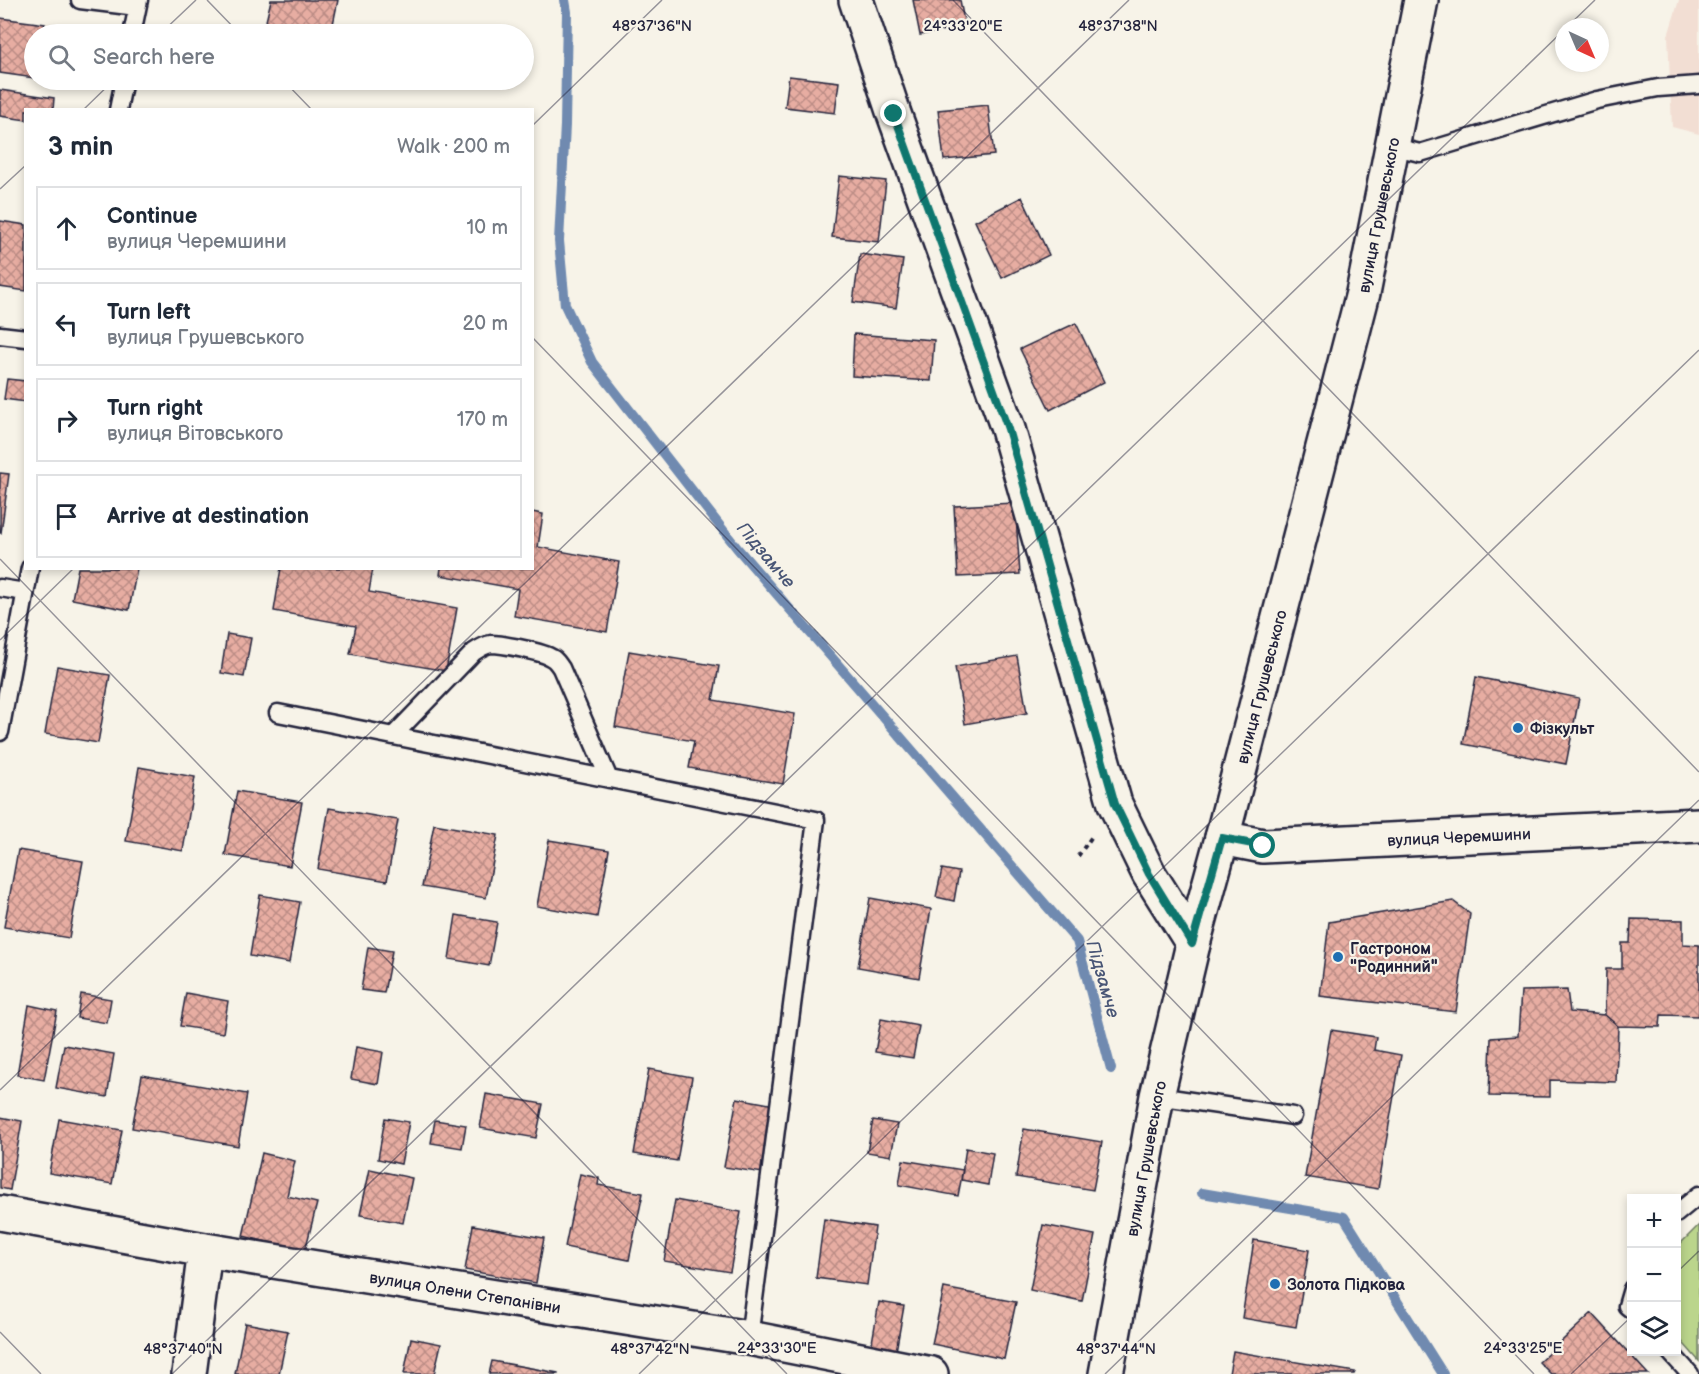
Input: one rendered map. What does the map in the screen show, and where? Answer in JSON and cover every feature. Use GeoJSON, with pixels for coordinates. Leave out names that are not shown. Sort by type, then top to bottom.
{"type":"FeatureCollection","features":[{"type":"Feature","properties":{"kind":"street"},"geometry":{"type":"LineString","coordinates":[[856,0],[894,114],[1008,429],[1115,804],[1149,874],[1192,944]]}},
{"type":"Feature","properties":{"kind":"street","name":"вулиця Грушевського"},"geometry":{"type":"LineString","coordinates":[[1106,1374],[1157,1096],[1192,944],[1222,838],[1363,293],[1421,0]]}},
{"type":"Feature","properties":{"kind":"street","name":"вулиця Черемшини"},"geometry":{"type":"LineString","coordinates":[[1222,838],[1263,846],[1699,825]]}},
{"type":"Feature","properties":{"kind":"street","name":"вулиця Олени Степанівни"},"geometry":{"type":"LineString","coordinates":[[0,1213],[205,1250],[750,1338],[931,1374]]}},
{"type":"Feature","properties":{"kind":"street"},"geometry":{"type":"LineString","coordinates":[[189,1374],[205,1250]]}},
{"type":"Feature","properties":{"kind":"lane"},"geometry":{"type":"LineString","coordinates":[[80,0],[138,4],[134,24]]}},
{"type":"Feature","properties":{"kind":"lane"},"geometry":{"type":"LineString","coordinates":[[1391,146],[1420,153],[1597,100],[1658,88],[1699,85]]}},
{"type":"Feature","properties":{"kind":"lane"},"geometry":{"type":"LineString","coordinates":[[118,108],[122,90]]}},
{"type":"Feature","properties":{"kind":"lane"},"geometry":{"type":"LineString","coordinates":[[0,334],[24,338]]}},
{"type":"Feature","properties":{"kind":"lane"},"geometry":{"type":"LineString","coordinates":[[0,732],[30,570]]}},
{"type":"Feature","properties":{"kind":"lane"},"geometry":{"type":"LineString","coordinates":[[0,588],[25,592]]}},
{"type":"Feature","properties":{"kind":"lane"},"geometry":{"type":"LineString","coordinates":[[393,736],[474,652],[482,647],[490,644],[542,653],[556,661],[561,668],[609,779]]}},
{"type":"Feature","properties":{"kind":"lane"},"geometry":{"type":"LineString","coordinates":[[278,713],[816,820],[750,1338]]}},
{"type":"Feature","properties":{"kind":"lane"},"geometry":{"type":"LineString","coordinates":[[1157,1096],[1293,1116]]}},
{"type":"Feature","properties":{"kind":"lane"},"geometry":{"type":"LineString","coordinates":[[1681,1211],[1699,1195]]}},
{"type":"Feature","properties":{"kind":"lane"},"geometry":{"type":"LineString","coordinates":[[1674,1356],[1690,1374]]}},
{"type":"Feature","properties":{"kind":"shaded area"},"geometry":{"type":"Polygon","coordinates":[[[1679,0],[1699,0],[1699,134],[1672,127],[1668,36],[1679,0]]]}},
{"type":"Feature","properties":{"kind":"green space"},"geometry":{"type":"Polygon","coordinates":[[[1699,1225],[1699,1361],[1681,1341],[1681,1243],[1699,1225]]]}},
{"type":"Feature","properties":{"kind":"building"},"geometry":{"type":"Polygon","coordinates":[[[271,0],[338,0],[333,24],[265,24],[271,0]]]}},
{"type":"Feature","properties":{"kind":"building"},"geometry":{"type":"Polygon","coordinates":[[[913,0],[960,0],[965,26],[920,35],[913,0]]]}},
{"type":"Feature","properties":{"kind":"building"},"geometry":{"type":"Polygon","coordinates":[[[0,18],[45,24],[24,24],[24,77],[0,73],[0,18]]]}},
{"type":"Feature","properties":{"kind":"building"},"geometry":{"type":"Polygon","coordinates":[[[789,76],[839,82],[835,113],[785,107],[789,76]]]}},
{"type":"Feature","properties":{"kind":"building"},"geometry":{"type":"Polygon","coordinates":[[[0,90],[54,98],[53,108],[24,108],[24,120],[0,116],[0,90]]]}},
{"type":"Feature","properties":{"kind":"building"},"geometry":{"type":"Polygon","coordinates":[[[988,105],[994,155],[944,160],[938,110],[988,105]]]}},
{"type":"Feature","properties":{"kind":"building"},"geometry":{"type":"Polygon","coordinates":[[[839,176],[886,181],[879,242],[832,237],[839,176]]]}},
{"type":"Feature","properties":{"kind":"building"},"geometry":{"type":"Polygon","coordinates":[[[1022,197],[1049,255],[1002,278],[975,221],[1022,197]]]}},
{"type":"Feature","properties":{"kind":"building"},"geometry":{"type":"Polygon","coordinates":[[[0,221],[24,225],[24,291],[0,287],[0,221]]]}},
{"type":"Feature","properties":{"kind":"building"},"geometry":{"type":"Polygon","coordinates":[[[860,254],[903,260],[896,308],[853,302],[860,254]]]}},
{"type":"Feature","properties":{"kind":"building"},"geometry":{"type":"Polygon","coordinates":[[[1076,323],[1104,382],[1050,410],[1020,349],[1076,323]]]}},
{"type":"Feature","properties":{"kind":"building"},"geometry":{"type":"Polygon","coordinates":[[[854,334],[934,340],[931,381],[852,376],[854,334]]]}},
{"type":"Feature","properties":{"kind":"building"},"geometry":{"type":"Polygon","coordinates":[[[7,379],[24,381],[24,402],[4,399],[7,379]]]}},
{"type":"Feature","properties":{"kind":"building"},"geometry":{"type":"Polygon","coordinates":[[[0,473],[9,474],[1,533],[0,533],[0,473]]]}},
{"type":"Feature","properties":{"kind":"building"},"geometry":{"type":"Polygon","coordinates":[[[1015,503],[1020,574],[958,577],[954,506],[1015,503]]]}},
{"type":"Feature","properties":{"kind":"building"},"geometry":{"type":"Polygon","coordinates":[[[534,512],[543,514],[538,547],[619,562],[607,632],[514,616],[518,589],[440,575],[441,570],[534,570],[534,512]]]}},
{"type":"Feature","properties":{"kind":"building"},"geometry":{"type":"Polygon","coordinates":[[[78,570],[137,570],[129,610],[72,599],[78,570]]]}},
{"type":"Feature","properties":{"kind":"building"},"geometry":{"type":"Polygon","coordinates":[[[281,570],[373,570],[369,592],[457,608],[446,671],[350,654],[356,626],[274,611],[281,570]]]}},
{"type":"Feature","properties":{"kind":"building"},"geometry":{"type":"Polygon","coordinates":[[[227,634],[251,638],[244,677],[221,673],[227,634]]]}},
{"type":"Feature","properties":{"kind":"building"},"geometry":{"type":"Polygon","coordinates":[[[629,651],[719,666],[713,700],[795,714],[783,784],[689,768],[694,741],[615,727],[629,651]]]}},
{"type":"Feature","properties":{"kind":"building"},"geometry":{"type":"Polygon","coordinates":[[[1017,656],[1027,713],[965,724],[955,667],[1017,656]]]}},
{"type":"Feature","properties":{"kind":"building"},"geometry":{"type":"Polygon","coordinates":[[[57,666],[110,675],[98,743],[45,734],[57,666]]]}},
{"type":"Feature","properties":{"kind":"building"},"geometry":{"type":"Polygon","coordinates":[[[1476,677],[1579,698],[1566,764],[1463,744],[1476,677]]]}},
{"type":"Feature","properties":{"kind":"building"},"geometry":{"type":"Polygon","coordinates":[[[139,767],[195,777],[183,851],[126,841],[139,767]]]}},
{"type":"Feature","properties":{"kind":"building"},"geometry":{"type":"Polygon","coordinates":[[[237,791],[302,802],[290,866],[225,855],[237,791]]]}},
{"type":"Feature","properties":{"kind":"building"},"geometry":{"type":"Polygon","coordinates":[[[329,808],[398,820],[387,881],[318,869],[329,808]]]}},
{"type":"Feature","properties":{"kind":"building"},"geometry":{"type":"Polygon","coordinates":[[[434,824],[498,835],[486,898],[422,887],[434,824]]]}},
{"type":"Feature","properties":{"kind":"building"},"geometry":{"type":"Polygon","coordinates":[[[549,840],[609,850],[597,917],[537,906],[549,840]]]}},
{"type":"Feature","properties":{"kind":"building"},"geometry":{"type":"Polygon","coordinates":[[[18,850],[83,861],[69,938],[4,927],[18,850]]]}},
{"type":"Feature","properties":{"kind":"building"},"geometry":{"type":"Polygon","coordinates":[[[942,869],[959,872],[954,901],[936,897],[942,869]]]}},
{"type":"Feature","properties":{"kind":"building"},"geometry":{"type":"Polygon","coordinates":[[[260,895],[300,902],[289,963],[250,956],[260,895]]]}},
{"type":"Feature","properties":{"kind":"building"},"geometry":{"type":"Polygon","coordinates":[[[870,898],[931,909],[919,978],[858,967],[870,898]]]}},
{"type":"Feature","properties":{"kind":"building"},"geometry":{"type":"Polygon","coordinates":[[[1453,901],[1470,914],[1456,1012],[1320,996],[1329,922],[1453,901]]]}},
{"type":"Feature","properties":{"kind":"building"},"geometry":{"type":"Polygon","coordinates":[[[456,915],[497,922],[489,966],[449,959],[456,915]]]}},
{"type":"Feature","properties":{"kind":"building"},"geometry":{"type":"Polygon","coordinates":[[[1631,919],[1683,920],[1683,944],[1699,945],[1699,1016],[1661,1015],[1660,1027],[1618,1026],[1605,1015],[1606,969],[1622,969],[1622,943],[1630,943],[1631,919]]]}},
{"type":"Feature","properties":{"kind":"building"},"geometry":{"type":"Polygon","coordinates":[[[368,947],[392,951],[384,993],[361,990],[368,947]]]}},
{"type":"Feature","properties":{"kind":"building"},"geometry":{"type":"Polygon","coordinates":[[[1567,990],[1570,1012],[1605,1015],[1618,1026],[1616,1082],[1550,1080],[1550,1097],[1489,1096],[1491,1038],[1518,1036],[1521,991],[1567,990]]]}},
{"type":"Feature","properties":{"kind":"building"},"geometry":{"type":"Polygon","coordinates":[[[186,993],[228,1001],[223,1033],[180,1026],[186,993]]]}},
{"type":"Feature","properties":{"kind":"building"},"geometry":{"type":"Polygon","coordinates":[[[81,994],[111,999],[107,1023],[77,1018],[81,994]]]}},
{"type":"Feature","properties":{"kind":"building"},"geometry":{"type":"Polygon","coordinates":[[[29,1005],[57,1011],[44,1080],[17,1075],[29,1005]]]}},
{"type":"Feature","properties":{"kind":"building"},"geometry":{"type":"Polygon","coordinates":[[[881,1019],[919,1026],[913,1058],[875,1052],[881,1019]]]}},
{"type":"Feature","properties":{"kind":"building"},"geometry":{"type":"Polygon","coordinates":[[[1331,1030],[1376,1037],[1374,1050],[1401,1055],[1378,1189],[1305,1177],[1331,1030]]]}},
{"type":"Feature","properties":{"kind":"building"},"geometry":{"type":"Polygon","coordinates":[[[64,1045],[114,1054],[107,1097],[56,1088],[64,1045]]]}},
{"type":"Feature","properties":{"kind":"building"},"geometry":{"type":"Polygon","coordinates":[[[356,1047],[383,1052],[378,1084],[351,1079],[356,1047]]]}},
{"type":"Feature","properties":{"kind":"building"},"geometry":{"type":"Polygon","coordinates":[[[649,1069],[692,1077],[677,1161],[634,1154],[649,1069]]]}},
{"type":"Feature","properties":{"kind":"building"},"geometry":{"type":"Polygon","coordinates":[[[142,1075],[247,1094],[238,1146],[132,1128],[142,1075]]]}},
{"type":"Feature","properties":{"kind":"building"},"geometry":{"type":"Polygon","coordinates":[[[486,1094],[543,1104],[536,1138],[480,1128],[486,1094]]]}},
{"type":"Feature","properties":{"kind":"building"},"geometry":{"type":"Polygon","coordinates":[[[737,1098],[775,1105],[763,1173],[724,1167],[737,1098]]]}},
{"type":"Feature","properties":{"kind":"building"},"geometry":{"type":"Polygon","coordinates":[[[0,1117],[22,1121],[10,1190],[0,1188],[0,1117]]]}},
{"type":"Feature","properties":{"kind":"building"},"geometry":{"type":"Polygon","coordinates":[[[385,1118],[409,1122],[401,1164],[378,1159],[385,1118]]]}},
{"type":"Feature","properties":{"kind":"building"},"geometry":{"type":"Polygon","coordinates":[[[59,1119],[122,1130],[112,1184],[49,1173],[59,1119]]]}},
{"type":"Feature","properties":{"kind":"building"},"geometry":{"type":"Polygon","coordinates":[[[435,1120],[466,1125],[462,1148],[431,1143],[435,1120]]]}},
{"type":"Feature","properties":{"kind":"building"},"geometry":{"type":"Polygon","coordinates":[[[873,1120],[897,1124],[891,1156],[867,1152],[873,1120]]]}},
{"type":"Feature","properties":{"kind":"building"},"geometry":{"type":"Polygon","coordinates":[[[1024,1129],[1102,1142],[1093,1190],[1016,1177],[1024,1129]]]}},
{"type":"Feature","properties":{"kind":"building"},"geometry":{"type":"Polygon","coordinates":[[[966,1148],[993,1153],[988,1185],[961,1180],[966,1148]]]}},
{"type":"Feature","properties":{"kind":"building"},"geometry":{"type":"Polygon","coordinates":[[[262,1153],[295,1161],[287,1196],[317,1203],[305,1251],[243,1236],[262,1153]]]}},
{"type":"Feature","properties":{"kind":"building"},"geometry":{"type":"Polygon","coordinates":[[[903,1160],[963,1170],[958,1196],[899,1185],[903,1160]]]}},
{"type":"Feature","properties":{"kind":"building"},"geometry":{"type":"Polygon","coordinates":[[[370,1169],[412,1178],[403,1223],[360,1215],[370,1169]]]}},
{"type":"Feature","properties":{"kind":"building"},"geometry":{"type":"Polygon","coordinates":[[[580,1174],[599,1178],[598,1185],[643,1193],[629,1260],[565,1247],[580,1174]]]}},
{"type":"Feature","properties":{"kind":"building"},"geometry":{"type":"Polygon","coordinates":[[[675,1200],[741,1212],[730,1272],[664,1261],[675,1200]]]}},
{"type":"Feature","properties":{"kind":"building"},"geometry":{"type":"Polygon","coordinates":[[[824,1219],[875,1227],[867,1285],[816,1278],[824,1219]]]}},
{"type":"Feature","properties":{"kind":"building"},"geometry":{"type":"Polygon","coordinates":[[[473,1225],[544,1238],[536,1283],[465,1270],[473,1225]]]}},
{"type":"Feature","properties":{"kind":"building"},"geometry":{"type":"Polygon","coordinates":[[[1043,1225],[1095,1235],[1082,1301],[1030,1290],[1043,1225]]]}},
{"type":"Feature","properties":{"kind":"building","name":"Золота Підкова"},"geometry":{"type":"Polygon","coordinates":[[[1254,1240],[1309,1250],[1296,1327],[1242,1318],[1254,1240]]]}},
{"type":"Feature","properties":{"kind":"building"},"geometry":{"type":"Polygon","coordinates":[[[944,1288],[1016,1302],[1004,1359],[932,1344],[944,1288]]]}},
{"type":"Feature","properties":{"kind":"building"},"geometry":{"type":"Polygon","coordinates":[[[879,1302],[904,1306],[895,1357],[870,1354],[879,1302]]]}},
{"type":"Feature","properties":{"kind":"building"},"geometry":{"type":"Polygon","coordinates":[[[1592,1313],[1627,1351],[1627,1356],[1631,1356],[1648,1374],[1551,1374],[1539,1362],[1592,1313]]]}},
{"type":"Feature","properties":{"kind":"building"},"geometry":{"type":"Polygon","coordinates":[[[245,1323],[288,1331],[279,1374],[235,1374],[245,1323]]]}},
{"type":"Feature","properties":{"kind":"building"},"geometry":{"type":"Polygon","coordinates":[[[411,1338],[441,1344],[434,1374],[404,1374],[411,1338]]]}},
{"type":"Feature","properties":{"kind":"building"},"geometry":{"type":"Polygon","coordinates":[[[1233,1351],[1355,1372],[1354,1374],[1229,1374],[1233,1351]]]}},
{"type":"Feature","properties":{"kind":"building"},"geometry":{"type":"Polygon","coordinates":[[[492,1361],[558,1373],[558,1374],[489,1374],[492,1361]]]}},
{"type":"Feature","properties":{"kind":"waterway","name":"Підзамче"},"geometry":{"type":"LineString","coordinates":[[565,0],[567,12],[565,125],[559,241],[565,305],[592,362],[737,548],[1077,941],[1111,1069]]}},
{"type":"Feature","properties":{"kind":"waterway","name":"Підзамче"},"geometry":{"type":"LineString","coordinates":[[1202,1193],[1344,1217],[1443,1374]]}},
{"type":"Feature","properties":{"kind":"place","name":"Фізкульт"},"geometry":{"type":"Point","coordinates":[1518,728]}},
{"type":"Feature","properties":{"kind":"place","name":"Гастроном \"Родинний\""},"geometry":{"type":"Point","coordinates":[1338,957]}},
{"type":"Feature","properties":{"kind":"place","name":"Золота Підкова"},"geometry":{"type":"Point","coordinates":[1275,1284]}},
{"type":"Feature","properties":{"kind":"route"},"geometry":{"type":"LineString","coordinates":[[894,114],[1008,429],[1115,804],[1149,874],[1192,944],[1222,838],[1263,846]]}}]}
